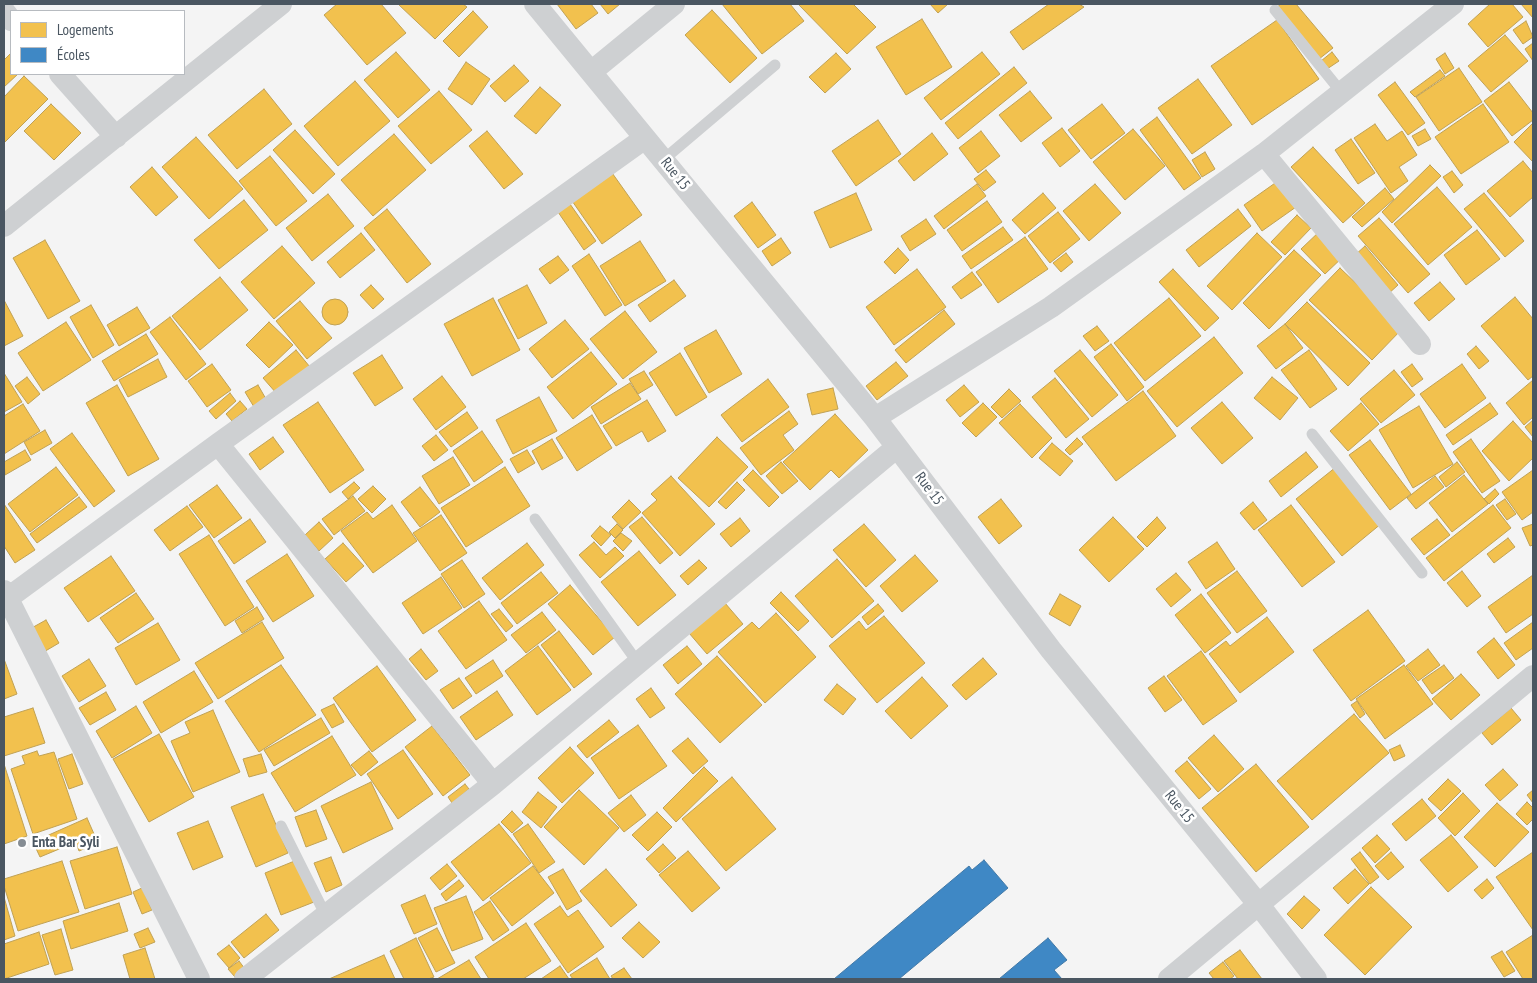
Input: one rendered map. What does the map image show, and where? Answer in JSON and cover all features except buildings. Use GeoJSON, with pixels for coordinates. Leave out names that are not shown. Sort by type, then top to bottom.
{"type":"FeatureCollection","features":[{"type":"Feature","properties":{"kind":"street"},"geometry":{"type":"LineString","coordinates":[[4,226],[281,4]]}},
{"type":"Feature","properties":{"kind":"street","name":"Rue 15"},"geometry":{"type":"LineString","coordinates":[[535,4],[876,418],[1050,650],[1259,905],[1316,979]]}},
{"type":"Feature","properties":{"kind":"street"},"geometry":{"type":"LineString","coordinates":[[591,72],[674,4]]}},
{"type":"Feature","properties":{"kind":"street"},"geometry":{"type":"LineString","coordinates":[[876,418],[1051,307],[1264,154],[1453,4]]}},
{"type":"Feature","properties":{"kind":"street"},"geometry":{"type":"LineString","coordinates":[[61,75],[116,137]]}},
{"type":"Feature","properties":{"kind":"street"},"geometry":{"type":"LineString","coordinates":[[199,979],[5,597],[645,138]]}},
{"type":"Feature","properties":{"kind":"street"},"geometry":{"type":"LineString","coordinates":[[1264,154],[1420,344]]}},
{"type":"Feature","properties":{"kind":"street"},"geometry":{"type":"LineString","coordinates":[[218,444],[493,784]]}},
{"type":"Feature","properties":{"kind":"street"},"geometry":{"type":"LineString","coordinates":[[245,979],[493,784],[897,447]]}},
{"type":"Feature","properties":{"kind":"street"},"geometry":{"type":"LineString","coordinates":[[1170,979],[1533,676]]}},
{"type":"Feature","properties":{"kind":"lane"},"geometry":{"type":"LineString","coordinates":[[1275,10],[1342,93]]}},
{"type":"Feature","properties":{"kind":"lane"},"geometry":{"type":"LineString","coordinates":[[663,160],[775,65]]}},
{"type":"Feature","properties":{"kind":"lane"},"geometry":{"type":"LineString","coordinates":[[1312,434],[1422,572]]}},
{"type":"Feature","properties":{"kind":"lane"},"geometry":{"type":"LineString","coordinates":[[535,519],[638,663]]}},
{"type":"Feature","properties":{"kind":"lane"},"geometry":{"type":"LineString","coordinates":[[281,826],[326,916]]}},
{"type":"Feature","properties":{"kind":"place","name":"Enta Bar Syli"},"geometry":{"type":"Point","coordinates":[22,843]}}]}
